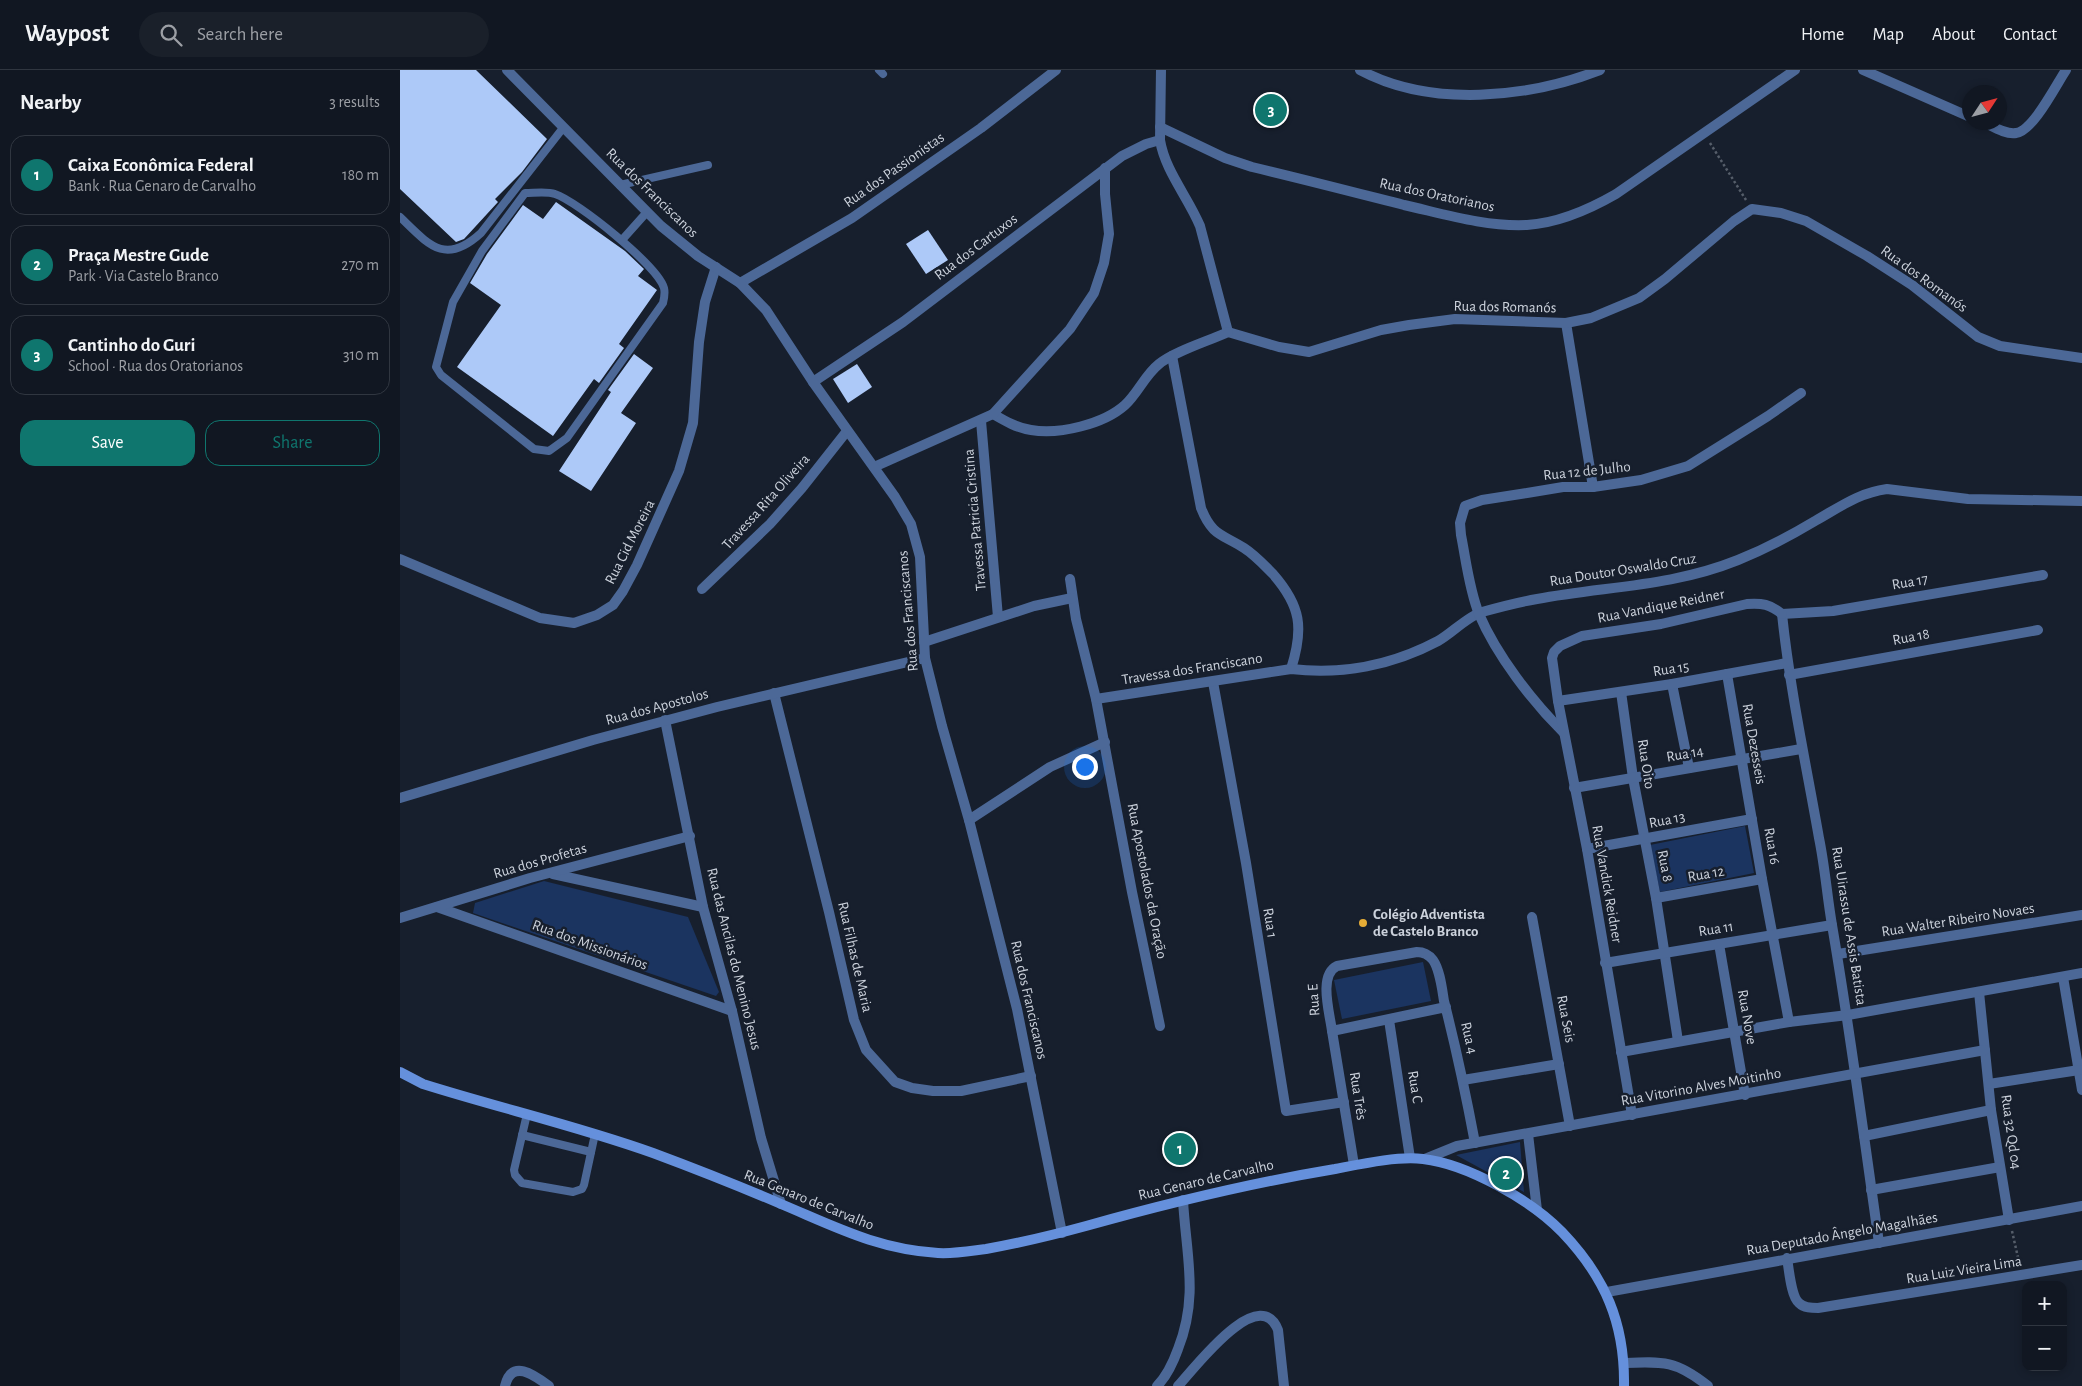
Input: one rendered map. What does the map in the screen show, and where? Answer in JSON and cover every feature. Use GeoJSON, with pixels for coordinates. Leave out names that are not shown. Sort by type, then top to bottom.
{"type":"FeatureCollection","features":[{"type":"Feature","properties":{"kind":"main road","name":"Rua Genaro de Carvalho"},"geometry":{"type":"LineString","coordinates":[[400,1072],[423,1084],[595,1134],[653,1153],[781,1204],[847,1233],[880,1244],[941,1254],[1015,1244],[1183,1200],[1297,1175],[1410,1158],[1441,1163],[1479,1177],[1537,1210],[1573,1244],[1607,1292],[1615,1312],[1624,1363],[1624,1386]]}},
{"type":"Feature","properties":{"kind":"street","name":"Rua dos Franciscanos"},"geometry":{"type":"LineString","coordinates":[[507,70],[680,243],[740,283],[766,310],[813,382],[904,509],[915,537],[920,557],[925,658],[1017,1009],[1062,1233]]}},
{"type":"Feature","properties":{"kind":"street","name":"Rua dos Passionistas"},"geometry":{"type":"LineString","coordinates":[[740,283],[852,218],[981,128],[1056,70]]}},
{"type":"Feature","properties":{"kind":"street"},"geometry":{"type":"LineString","coordinates":[[993,414],[1013,425],[1044,432],[1070,429],[1096,421],[1126,405],[1159,364],[1172,356],[1228,332],[1200,226],[1193,209],[1166,163],[1160,140],[1161,70]]}},
{"type":"Feature","properties":{"kind":"street"},"geometry":{"type":"LineString","coordinates":[[1360,70],[1407,87],[1431,92],[1473,94],[1520,92],[1572,80],[1600,70]]}},
{"type":"Feature","properties":{"kind":"street","name":"Rua dos Oratorianos"},"geometry":{"type":"LineString","coordinates":[[1160,127],[1225,158],[1252,167],[1446,215],[1513,225],[1544,222],[1592,208],[1616,194],[1795,70]]}},
{"type":"Feature","properties":{"kind":"street"},"geometry":{"type":"LineString","coordinates":[[1863,70],[1962,113]]}},
{"type":"Feature","properties":{"kind":"street"},"geometry":{"type":"LineString","coordinates":[[2004,130],[2015,134],[2024,130],[2034,120],[2066,70]]}},
{"type":"Feature","properties":{"kind":"street","name":"Rua dos Cartuxos"},"geometry":{"type":"LineString","coordinates":[[813,382],[903,322],[1122,156],[1146,144],[1160,140]]}},
{"type":"Feature","properties":{"kind":"street"},"geometry":{"type":"LineString","coordinates":[[874,467],[981,421],[993,414],[1070,328],[1094,293],[1108,246],[1105,168]]}},
{"type":"Feature","properties":{"kind":"street","name":"Rua dos Romanós"},"geometry":{"type":"LineString","coordinates":[[1228,332],[1279,347],[1309,352],[1381,330],[1455,320],[1566,323],[1591,318],[1639,298],[1752,209],[1781,212],[1806,221],[1867,256],[1912,285],[1978,337],[2000,346],[2082,358]]}},
{"type":"Feature","properties":{"kind":"street","name":"Rua Cid Moreira"},"geometry":{"type":"LineString","coordinates":[[400,560],[540,618],[574,623],[597,616],[613,606],[624,591],[679,471],[693,423],[699,342],[705,302],[716,267]]}},
{"type":"Feature","properties":{"kind":"street"},"geometry":{"type":"LineString","coordinates":[[1566,323],[1593,487]]}},
{"type":"Feature","properties":{"kind":"street"},"geometry":{"type":"LineString","coordinates":[[1172,356],[1201,508],[1209,525],[1220,536],[1244,548],[1261,561],[1286,589],[1294,603],[1299,616],[1299,632],[1292,669]]}},
{"type":"Feature","properties":{"kind":"street","name":"Rua 12 de Julho"},"geometry":{"type":"LineString","coordinates":[[1479,613],[1461,535],[1460,523],[1465,506],[1482,500],[1563,487],[1593,487],[1642,480],[1688,466],[1801,393]]}},
{"type":"Feature","properties":{"kind":"street","name":"Travessa Patricia Cristina"},"geometry":{"type":"LineString","coordinates":[[981,421],[998,617]]}},
{"type":"Feature","properties":{"kind":"street","name":"Travessa Rita Oliveira"},"geometry":{"type":"LineString","coordinates":[[702,589],[770,524],[802,488],[847,431]]}},
{"type":"Feature","properties":{"kind":"street","name":"Rua Doutor Oswaldo Cruz"},"geometry":{"type":"LineString","coordinates":[[1479,613],[1538,599],[1674,580],[1711,571],[1763,550],[1851,499],[1876,490],[1887,489],[1968,499],[2082,500]]}},
{"type":"Feature","properties":{"kind":"street","name":"Rua 17"},"geometry":{"type":"LineString","coordinates":[[1782,614],[1833,610],[2043,575]]}},
{"type":"Feature","properties":{"kind":"street","name":"Rua Apostolados da Oração"},"geometry":{"type":"LineString","coordinates":[[1070,579],[1072,598],[1105,742],[1132,892],[1160,1026]]}},
{"type":"Feature","properties":{"kind":"street"},"geometry":{"type":"LineString","coordinates":[[924,642],[1034,606],[1072,598]]}},
{"type":"Feature","properties":{"kind":"street","name":"Rua Vandique Reidner"},"geometry":{"type":"LineString","coordinates":[[1552,658],[1554,652],[1560,646],[1582,636],[1661,624],[1747,604],[1760,603],[1768,605],[1782,614]]}},
{"type":"Feature","properties":{"kind":"street"},"geometry":{"type":"LineString","coordinates":[[1479,613],[1495,643],[1519,680],[1545,714],[1564,733]]}},
{"type":"Feature","properties":{"kind":"street","name":"Travessa dos Franciscano"},"geometry":{"type":"LineString","coordinates":[[1096,699],[1292,669],[1314,672],[1346,671],[1376,664],[1437,642],[1479,613]]}},
{"type":"Feature","properties":{"kind":"street","name":"Rua Uirassu de Assis Batista"},"geometry":{"type":"LineString","coordinates":[[1782,614],[1787,663],[1801,749],[1820,839],[1832,925],[1848,1015],[1879,1243]]}},
{"type":"Feature","properties":{"kind":"street","name":"Rua 18"},"geometry":{"type":"LineString","coordinates":[[1789,675],[2038,630]]}},
{"type":"Feature","properties":{"kind":"street","name":"Rua dos Apostolos"},"geometry":{"type":"LineString","coordinates":[[400,798],[665,720],[925,658]]}},
{"type":"Feature","properties":{"kind":"street","name":"Rua Vandick Reidner"},"geometry":{"type":"LineString","coordinates":[[1552,658],[1558,701],[1587,849],[1632,1115]]}},
{"type":"Feature","properties":{"kind":"street","name":"Rua 15"},"geometry":{"type":"LineString","coordinates":[[1558,701],[1672,684],[1787,663]]}},
{"type":"Feature","properties":{"kind":"street","name":"Rua Dezesseis"},"geometry":{"type":"LineString","coordinates":[[1727,674],[1752,818]]}},
{"type":"Feature","properties":{"kind":"street","name":"Rua 1"},"geometry":{"type":"LineString","coordinates":[[1213,682],[1246,863],[1286,1111],[1344,1102]]}},
{"type":"Feature","properties":{"kind":"street"},"geometry":{"type":"LineString","coordinates":[[1672,684],[1688,768]]}},
{"type":"Feature","properties":{"kind":"street","name":"Rua Oito"},"geometry":{"type":"LineString","coordinates":[[1620,692],[1644,840]]}},
{"type":"Feature","properties":{"kind":"street","name":"Rua Filhas de Maria"},"geometry":{"type":"LineString","coordinates":[[774,693],[854,1020],[866,1050],[895,1082],[912,1088],[933,1091],[961,1091],[1031,1076]]}},
{"type":"Feature","properties":{"kind":"street","name":"Rua das Ancilas do Menino Jesus"},"geometry":{"type":"LineString","coordinates":[[665,720],[703,907],[732,1011],[761,1138],[781,1204]]}},
{"type":"Feature","properties":{"kind":"street"},"geometry":{"type":"LineString","coordinates":[[969,820],[1050,767],[1105,742]]}},
{"type":"Feature","properties":{"kind":"street","name":"Rua 14"},"geometry":{"type":"LineString","coordinates":[[1574,788],[1801,749]]}},
{"type":"Feature","properties":{"kind":"street","name":"Rua 13"},"geometry":{"type":"LineString","coordinates":[[1587,849],[1644,840],[1752,818]]}},
{"type":"Feature","properties":{"kind":"street","name":"Rua 16"},"geometry":{"type":"LineString","coordinates":[[1752,818],[1762,879]]}},
{"type":"Feature","properties":{"kind":"street","name":"Rua dos Profetas"},"geometry":{"type":"LineString","coordinates":[[400,918],[549,873],[690,836]]}},
{"type":"Feature","properties":{"kind":"street","name":"Rua 8"},"geometry":{"type":"LineString","coordinates":[[1644,840],[1656,898]]}},
{"type":"Feature","properties":{"kind":"street"},"geometry":{"type":"LineString","coordinates":[[549,873],[703,907]]}},
{"type":"Feature","properties":{"kind":"street"},"geometry":{"type":"LineString","coordinates":[[1762,879],[1789,1022]]}},
{"type":"Feature","properties":{"kind":"street","name":"Rua 12"},"geometry":{"type":"LineString","coordinates":[[1656,898],[1762,879]]}},
{"type":"Feature","properties":{"kind":"street"},"geometry":{"type":"LineString","coordinates":[[1656,898],[1678,1041]]}},
{"type":"Feature","properties":{"kind":"street","name":"Rua dos Missionários"},"geometry":{"type":"LineString","coordinates":[[437,906],[732,1011]]}},
{"type":"Feature","properties":{"kind":"street","name":"Rua Walter Ribeiro Novaes"},"geometry":{"type":"LineString","coordinates":[[1838,954],[2082,915]]}},
{"type":"Feature","properties":{"kind":"street","name":"Rua Seis"},"geometry":{"type":"LineString","coordinates":[[1532,918],[1570,1126]]}},
{"type":"Feature","properties":{"kind":"street","name":"Rua 11"},"geometry":{"type":"LineString","coordinates":[[1605,963],[1832,925]]}},
{"type":"Feature","properties":{"kind":"street","name":"Rua Nove"},"geometry":{"type":"LineString","coordinates":[[1719,944],[1745,1095]]}},
{"type":"Feature","properties":{"kind":"street","name":"Rua 4"},"geometry":{"type":"LineString","coordinates":[[1417,952],[1424,952],[1434,961],[1463,1080],[1474,1143]]}},
{"type":"Feature","properties":{"kind":"street","name":"Rua E"},"geometry":{"type":"LineString","coordinates":[[1417,952],[1343,964],[1332,968],[1326,978],[1326,985],[1332,1031],[1446,1007]]}},
{"type":"Feature","properties":{"kind":"street"},"geometry":{"type":"LineString","coordinates":[[1621,1052],[1789,1022],[1848,1015],[2082,973]]}},
{"type":"Feature","properties":{"kind":"street"},"geometry":{"type":"LineString","coordinates":[[2063,977],[2082,1090]]}},
{"type":"Feature","properties":{"kind":"street","name":"Rua 32 Qd 04"},"geometry":{"type":"LineString","coordinates":[[1979,992],[1991,1110],[2009,1220]]}},
{"type":"Feature","properties":{"kind":"street","name":"Rua C"},"geometry":{"type":"LineString","coordinates":[[1389,1020],[1410,1158]]}},
{"type":"Feature","properties":{"kind":"street","name":"Rua Três"},"geometry":{"type":"LineString","coordinates":[[1332,1031],[1354,1165]]}},
{"type":"Feature","properties":{"kind":"street","name":"Rua Vitorino Alves Moitinho"},"geometry":{"type":"LineString","coordinates":[[1424,1159],[1457,1146],[1985,1050]]}},
{"type":"Feature","properties":{"kind":"street"},"geometry":{"type":"LineString","coordinates":[[1463,1080],[1559,1064]]}},
{"type":"Feature","properties":{"kind":"street"},"geometry":{"type":"LineString","coordinates":[[1989,1084],[2080,1070]]}},
{"type":"Feature","properties":{"kind":"street"},"geometry":{"type":"LineString","coordinates":[[1864,1136],[1991,1110]]}},
{"type":"Feature","properties":{"kind":"street"},"geometry":{"type":"LineString","coordinates":[[1528,1134],[1537,1210]]}},
{"type":"Feature","properties":{"kind":"street"},"geometry":{"type":"LineString","coordinates":[[1871,1190],[2000,1167]]}},
{"type":"Feature","properties":{"kind":"street"},"geometry":{"type":"LineString","coordinates":[[1163,1384],[1184,1335],[1191,1303],[1190,1269],[1183,1200]]}},
{"type":"Feature","properties":{"kind":"street","name":"Rua Deputado Ângelo Magalhães"},"geometry":{"type":"LineString","coordinates":[[1607,1292],[2082,1206]]}},
{"type":"Feature","properties":{"kind":"street","name":"Rua Luiz Vieira Lima"},"geometry":{"type":"LineString","coordinates":[[1787,1258],[1795,1296],[1801,1305],[1818,1308],[2082,1265]]}},
{"type":"Feature","properties":{"kind":"street"},"geometry":{"type":"LineString","coordinates":[[1178,1386],[1238,1324],[1252,1317],[1259,1316],[1268,1318],[1275,1324],[1279,1339],[1284,1386]]}},
{"type":"Feature","properties":{"kind":"street"},"geometry":{"type":"LineString","coordinates":[[1624,1363],[1666,1362],[1682,1367],[1708,1386]]}},
{"type":"Feature","properties":{"kind":"street"},"geometry":{"type":"LineString","coordinates":[[504,1386],[508,1375],[514,1371],[530,1374],[549,1386]]}},
{"type":"Feature","properties":{"kind":"lane"},"geometry":{"type":"LineString","coordinates":[[400,217],[432,245],[442,250],[452,251],[470,244],[481,233],[564,128]]}},
{"type":"Feature","properties":{"kind":"lane"},"geometry":{"type":"LineString","coordinates":[[620,184],[708,165]]}},
{"type":"Feature","properties":{"kind":"lane"},"geometry":{"type":"LineString","coordinates":[[525,193],[555,194],[577,206],[622,240],[654,271],[664,288],[663,304],[567,438],[549,451],[534,449],[440,375],[436,367],[453,302],[482,251],[525,193]]}},
{"type":"Feature","properties":{"kind":"lane"},"geometry":{"type":"LineString","coordinates":[[622,240],[647,212]]}},
{"type":"Feature","properties":{"kind":"lane"},"geometry":{"type":"LineString","coordinates":[[527,1114],[514,1170],[518,1180],[522,1183],[573,1192],[578,1191],[584,1185],[595,1134]]}},
{"type":"Feature","properties":{"kind":"lane"},"geometry":{"type":"LineString","coordinates":[[522,1135],[591,1152]]}},
{"type":"Feature","properties":{"kind":"path"},"geometry":{"type":"LineString","coordinates":[[1704,134],[1752,209]]}},
{"type":"Feature","properties":{"kind":"path"},"geometry":{"type":"LineString","coordinates":[[2009,1220],[2022,1276]]}},
{"type":"Feature","properties":{"kind":"shaded area"},"geometry":{"type":"Polygon","coordinates":[[[1745,826],[1754,873],[1660,892],[1650,845],[1745,826]]]}},
{"type":"Feature","properties":{"kind":"shaded area"},"geometry":{"type":"Polygon","coordinates":[[[544,881],[688,917],[719,992],[716,996],[473,913],[475,903],[544,881]]]}},
{"type":"Feature","properties":{"kind":"shaded area"},"geometry":{"type":"Polygon","coordinates":[[[1423,962],[1431,1001],[1342,1019],[1334,980],[1423,962]]]}},
{"type":"Feature","properties":{"kind":"shaded area"},"geometry":{"type":"Polygon","coordinates":[[[1520,1142],[1524,1192],[1456,1155],[1520,1142]]]}},
{"type":"Feature","properties":{"kind":"building"},"geometry":{"type":"Polygon","coordinates":[[[400,70],[476,70],[547,139],[522,172],[495,199],[498,202],[464,239],[456,242],[400,189],[400,70]]]}},
{"type":"Feature","properties":{"kind":"building"},"geometry":{"type":"Polygon","coordinates":[[[556,202],[625,251],[644,269],[638,276],[657,290],[619,344],[624,348],[599,383],[594,379],[553,436],[457,367],[501,305],[470,283],[487,254],[523,205],[543,219],[556,202]]]}},
{"type":"Feature","properties":{"kind":"building"},"geometry":{"type":"Polygon","coordinates":[[[928,230],[948,260],[926,274],[906,244],[928,230]]]}},
{"type":"Feature","properties":{"kind":"building"},"geometry":{"type":"Polygon","coordinates":[[[634,354],[653,368],[621,413],[636,423],[591,491],[559,471],[611,392],[608,390],[634,354]]]}},
{"type":"Feature","properties":{"kind":"building"},"geometry":{"type":"Polygon","coordinates":[[[857,364],[872,387],[848,403],[833,379],[857,364]]]}},
{"type":"Feature","properties":{"kind":"place","name":"Cantinho do Guri"},"geometry":{"type":"Point","coordinates":[1271,110]}},
{"type":"Feature","properties":{"kind":"place","name":"Colégio Adventista de Castelo Branco"},"geometry":{"type":"Point","coordinates":[1363,923]}},
{"type":"Feature","properties":{"kind":"place","name":"Caixa Econômica Federal"},"geometry":{"type":"Point","coordinates":[1180,1149]}},
{"type":"Feature","properties":{"kind":"place","name":"Praça Mestre Gude"},"geometry":{"type":"Point","coordinates":[1506,1174]}}]}
